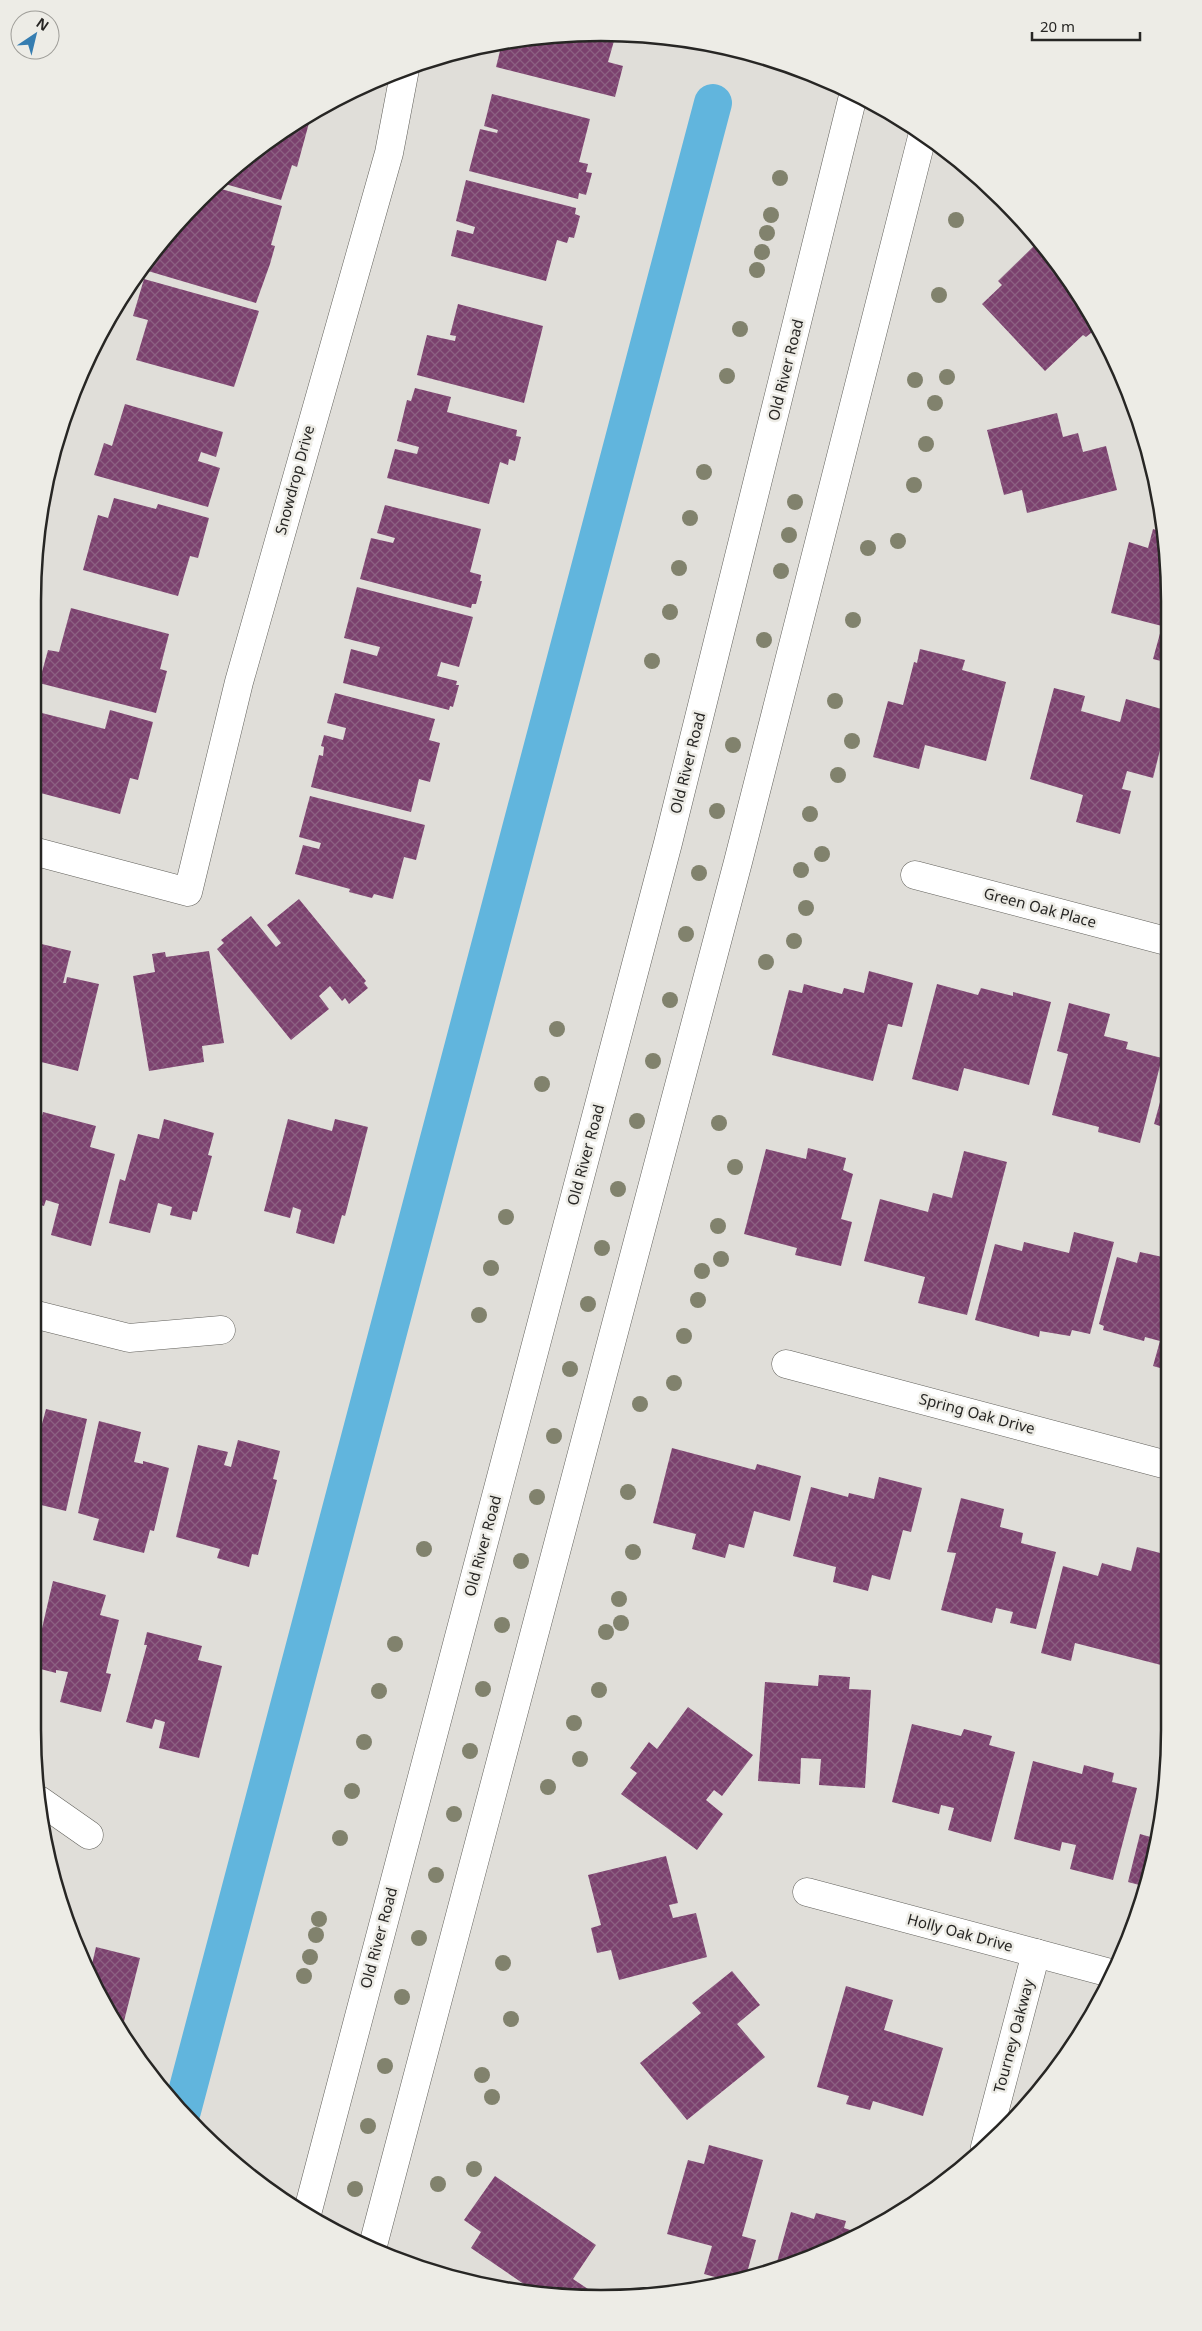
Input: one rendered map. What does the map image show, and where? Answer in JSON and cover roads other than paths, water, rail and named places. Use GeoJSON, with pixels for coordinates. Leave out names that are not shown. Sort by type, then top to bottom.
{"type":"FeatureCollection","features":[{"type":"Feature","properties":{"kind":"main road","name":"Snowdrop Drive"},"geometry":{"type":"LineString","coordinates":[[41,854],[188,892],[239,682],[389,152],[403,78]]}},
{"type":"Feature","properties":{"kind":"main road","name":"Old River Road"},"geometry":{"type":"LineString","coordinates":[[309,2207],[668,843],[852,101]]}},
{"type":"Feature","properties":{"kind":"main road"},"geometry":{"type":"LineString","coordinates":[[374,2241],[738,862],[921,142]]}},
{"type":"Feature","properties":{"kind":"main road","name":"Green Oak Place"},"geometry":{"type":"LineString","coordinates":[[915,875],[1161,940]]}},
{"type":"Feature","properties":{"kind":"main road"},"geometry":{"type":"LineString","coordinates":[[41,1316],[129,1338],[221,1330]]}},
{"type":"Feature","properties":{"kind":"main road","name":"Spring Oak Drive"},"geometry":{"type":"LineString","coordinates":[[786,1364],[1161,1463]]}},
{"type":"Feature","properties":{"kind":"main road"},"geometry":{"type":"LineString","coordinates":[[46,1805],[89,1835]]}},
{"type":"Feature","properties":{"kind":"main road","name":"Holly Oak Drive"},"geometry":{"type":"LineString","coordinates":[[807,1892],[1106,1972]]}},
{"type":"Feature","properties":{"kind":"main road","name":"Tourney Oakway"},"geometry":{"type":"LineString","coordinates":[[988,2134],[1036,1953]]}},
{"type":"Feature","properties":{"kind":"waterway"},"geometry":{"type":"LineString","coordinates":[[184,2103],[713,103]]}}]}
